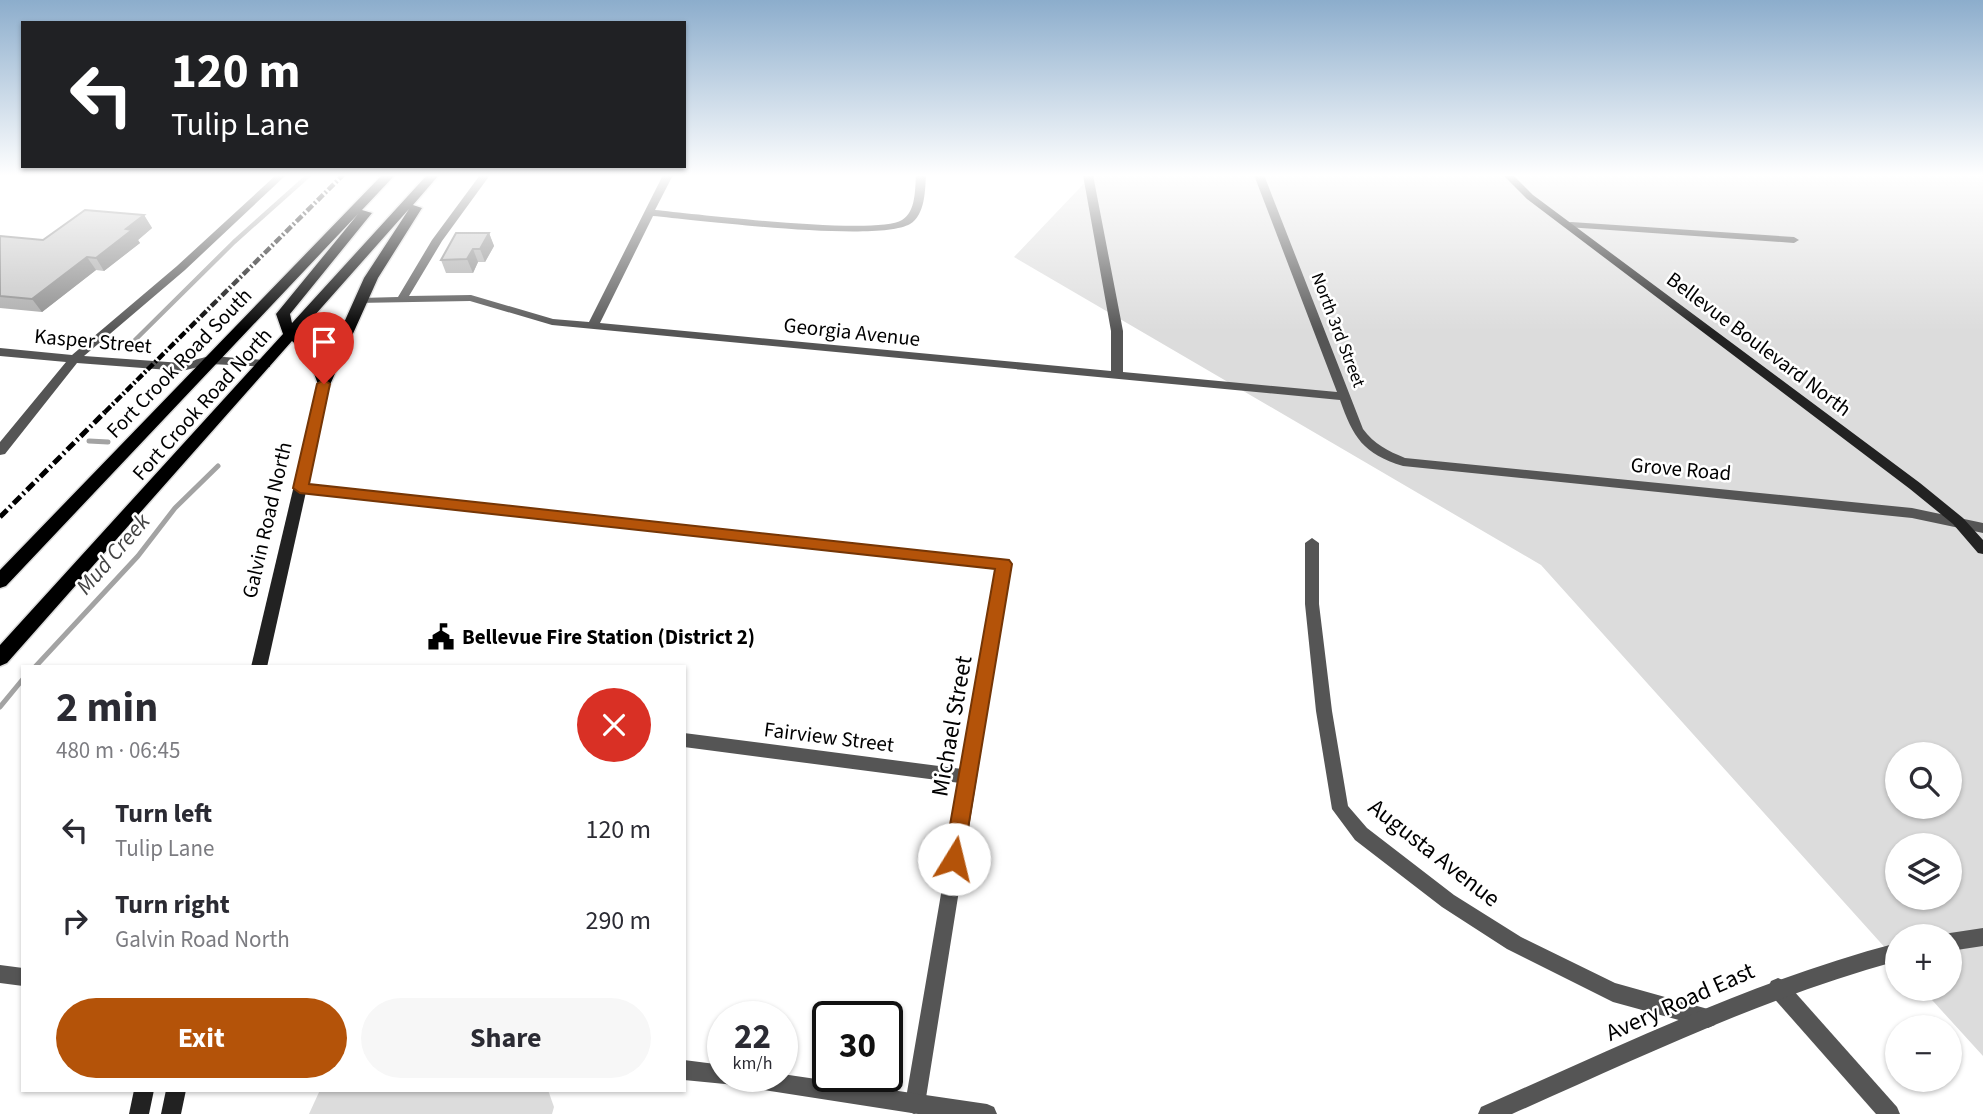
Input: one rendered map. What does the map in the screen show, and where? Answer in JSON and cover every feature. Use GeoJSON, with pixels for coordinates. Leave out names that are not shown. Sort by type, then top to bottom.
{"type":"FeatureCollection","features":[{"type":"Feature","properties":{"kind":"main road","name":"Fort Crook Road South"},"geometry":{"type":"LineString","coordinates":[[0,581],[339,227]]}},
{"type":"Feature","properties":{"kind":"main road"},"geometry":{"type":"LineString","coordinates":[[324,384],[314,353],[292,335],[283,322],[287,306],[332,256],[353,227]]}},
{"type":"Feature","properties":{"kind":"main road","name":"Fort Crook Road North"},"geometry":{"type":"LineString","coordinates":[[0,658],[389,227]]}},
{"type":"Feature","properties":{"kind":"main road"},"geometry":{"type":"LineString","coordinates":[[324,384],[359,301],[403,227]]}},
{"type":"Feature","properties":{"kind":"main road","name":"Bellevue Boulevard North"},"geometry":{"type":"LineString","coordinates":[[1574,227],[1958,521],[1983,549]]}},
{"type":"Feature","properties":{"kind":"main road","name":"Galvin Road North"},"geometry":{"type":"LineString","coordinates":[[259,665],[324,384]]}},
{"type":"Feature","properties":{"kind":"main road"},"geometry":{"type":"LineString","coordinates":[[139,1114],[144,1092]]}},
{"type":"Feature","properties":{"kind":"main road"},"geometry":{"type":"LineString","coordinates":[[171,1114],[176,1092]]}},
{"type":"Feature","properties":{"kind":"street"},"geometry":{"type":"LineString","coordinates":[[0,451],[74,359],[225,227]]}},
{"type":"Feature","properties":{"kind":"street"},"geometry":{"type":"LineString","coordinates":[[402,299],[447,227]]}},
{"type":"Feature","properties":{"kind":"street"},"geometry":{"type":"LineString","coordinates":[[593,326],[643,227]]}},
{"type":"Feature","properties":{"kind":"street"},"geometry":{"type":"LineString","coordinates":[[827,227],[897,227]]}},
{"type":"Feature","properties":{"kind":"street"},"geometry":{"type":"LineString","coordinates":[[1098,227],[1117,331],[1117,373]]}},
{"type":"Feature","properties":{"kind":"street","name":"North 3rd Street"},"geometry":{"type":"LineString","coordinates":[[1279,227],[1357,430],[1364,442],[1377,452]]}},
{"type":"Feature","properties":{"kind":"street"},"geometry":{"type":"LineString","coordinates":[[1601,227],[1794,240]]}},
{"type":"Feature","properties":{"kind":"street","name":"Georgia Avenue"},"geometry":{"type":"LineString","coordinates":[[359,301],[476,299],[538,318],[593,326],[925,359],[1117,373],[1344,397]]}},
{"type":"Feature","properties":{"kind":"street","name":"Kasper Street"},"geometry":{"type":"LineString","coordinates":[[0,352],[171,367],[210,360],[266,364]]}},
{"type":"Feature","properties":{"kind":"street","name":"Grove Road"},"geometry":{"type":"LineString","coordinates":[[1377,452],[1403,462],[1912,513],[1983,528]]}},
{"type":"Feature","properties":{"kind":"street","name":"Michael Street"},"geometry":{"type":"LineString","coordinates":[[300,488],[1004,564],[915,1104]]}},
{"type":"Feature","properties":{"kind":"street","name":"Augusta Avenue"},"geometry":{"type":"LineString","coordinates":[[1312,542],[1312,604],[1324,710],[1340,809],[1361,834],[1448,901],[1514,943],[1613,992],[1708,1018]]}},
{"type":"Feature","properties":{"kind":"street","name":"Fairview Street"},"geometry":{"type":"LineString","coordinates":[[686,740],[968,777]]}},
{"type":"Feature","properties":{"kind":"street"},"geometry":{"type":"LineString","coordinates":[[1962,940],[1983,937]]}},
{"type":"Feature","properties":{"kind":"street","name":"Avery Road East"},"geometry":{"type":"LineString","coordinates":[[1488,1114],[1778,988],[1842,965],[1885,955]]}},
{"type":"Feature","properties":{"kind":"street"},"geometry":{"type":"LineString","coordinates":[[0,974],[21,977]]}},
{"type":"Feature","properties":{"kind":"street"},"geometry":{"type":"LineString","coordinates":[[1778,988],[1890,1114]]}},
{"type":"Feature","properties":{"kind":"street"},"geometry":{"type":"LineString","coordinates":[[686,1070],[707,1073]]}},
{"type":"Feature","properties":{"kind":"street"},"geometry":{"type":"LineString","coordinates":[[798,1086],[987,1114]]}},
{"type":"Feature","properties":{"kind":"shaded area"},"geometry":{"type":"Polygon","coordinates":[[[1043,227],[1983,227],[1983,1056],[1962,1033],[1962,1015],[1946,1015],[1933,1001],[1962,1001],[1962,924],[1885,924],[1885,948],[1541,565],[1014,257],[1043,227]]]}},
{"type":"Feature","properties":{"kind":"shaded area"},"geometry":{"type":"Polygon","coordinates":[[[319,1092],[549,1092],[554,1107],[552,1114],[309,1114],[319,1092]]]}},
{"type":"Feature","properties":{"kind":"building"},"geometry":{"type":"Polygon","coordinates":[[[61,227],[129,227],[126,229],[132,230],[96,258],[87,257],[32,299],[0,296],[0,236],[43,240],[61,227]]]}},
{"type":"Feature","properties":{"kind":"building"},"geometry":{"type":"Polygon","coordinates":[[[456,233],[489,233],[480,249],[473,249],[467,259],[441,260],[456,233]]]}},
{"type":"Feature","properties":{"kind":"waterway","name":"Mud Creek"},"geometry":{"type":"LineString","coordinates":[[132,343],[251,227]]}},
{"type":"Feature","properties":{"kind":"waterway","name":"Mud Creek"},"geometry":{"type":"LineString","coordinates":[[89,441],[108,442]]}},
{"type":"Feature","properties":{"kind":"waterway","name":"Mud Creek"},"geometry":{"type":"LineString","coordinates":[[37,665],[138,556],[175,508],[218,466]]}},
{"type":"Feature","properties":{"kind":"waterway","name":"Mud Creek"},"geometry":{"type":"LineString","coordinates":[[0,707],[21,681]]}},
{"type":"Feature","properties":{"kind":"railway"},"geometry":{"type":"LineString","coordinates":[[105,412],[291,227]]}},
{"type":"Feature","properties":{"kind":"railway"},"geometry":{"type":"LineString","coordinates":[[0,517],[105,412]]}},
{"type":"Feature","properties":{"kind":"place","name":"Bellevue Fire Station (District 2)"},"geometry":{"type":"Point","coordinates":[441,637]}},
{"type":"Feature","properties":{"kind":"route"},"geometry":{"type":"LineString","coordinates":[[324,384],[300,488],[1004,564],[954,859]]}}]}
